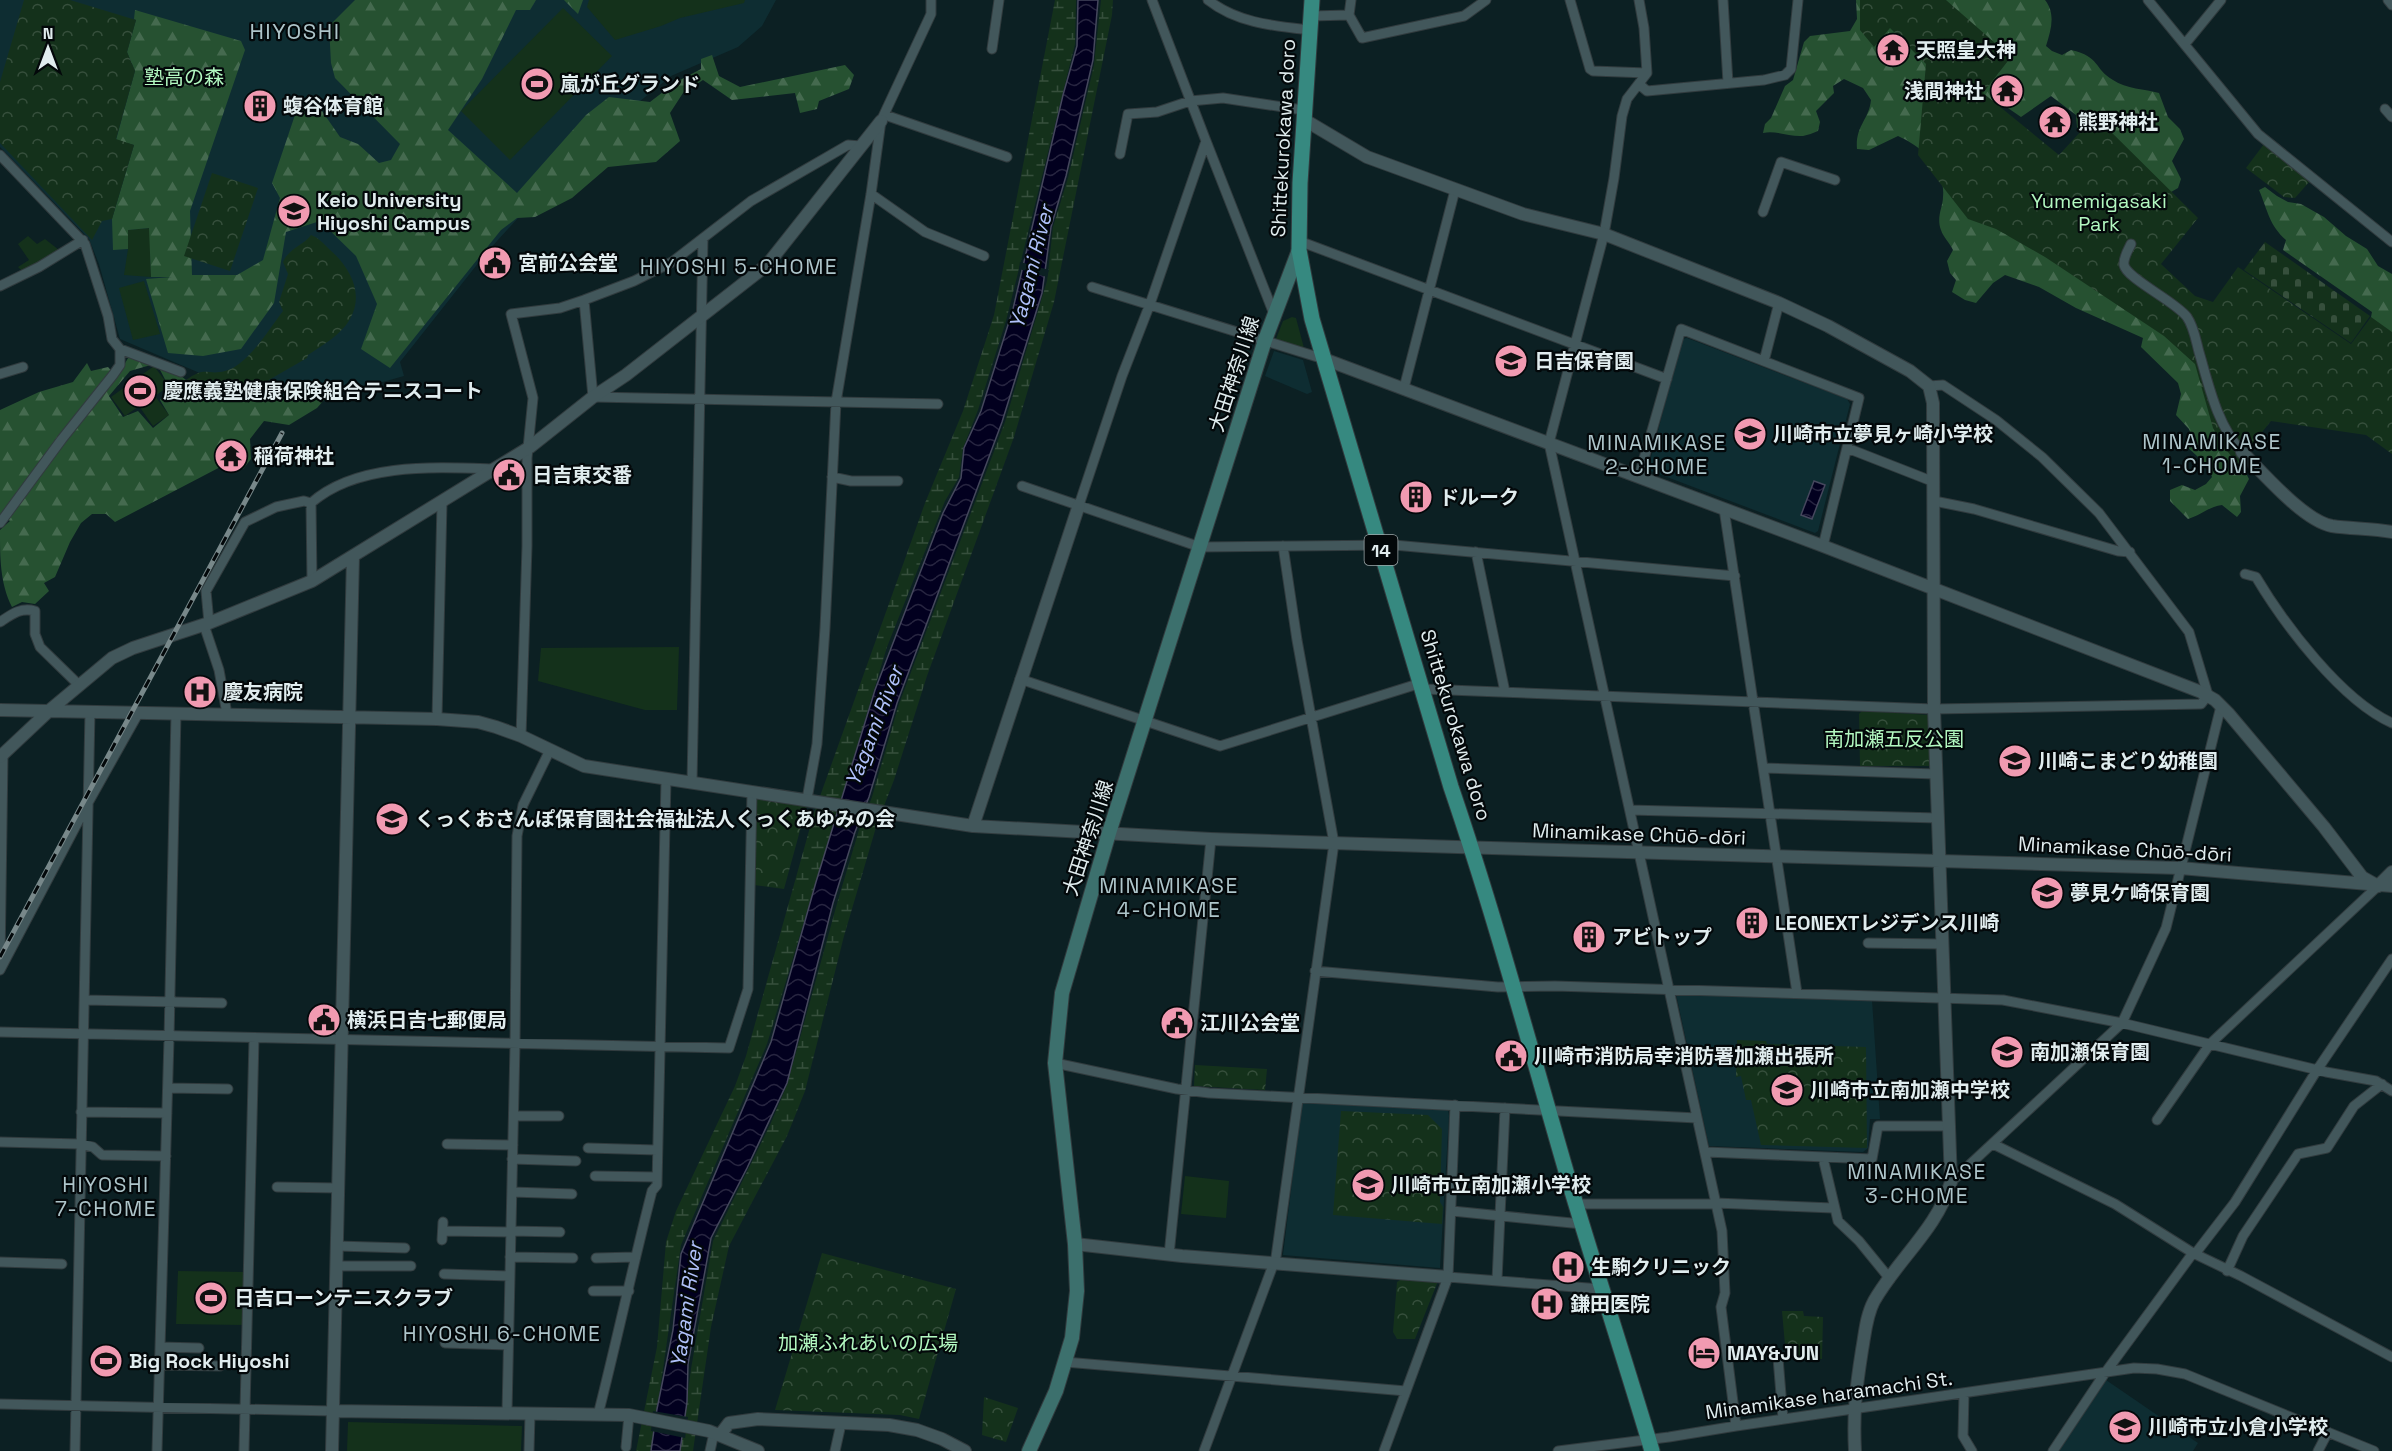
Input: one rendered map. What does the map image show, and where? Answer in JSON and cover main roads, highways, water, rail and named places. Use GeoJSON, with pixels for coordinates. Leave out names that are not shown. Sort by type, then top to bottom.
{"type":"FeatureCollection","features":[{"type":"Feature","properties":{"kind":"main road","name":"Shittekurokawa doro"},"geometry":{"type":"LineString","coordinates":[[1312,0],[1299,183],[1299,246],[1312,319],[1451,787],[1472,848],[1601,1289],[1651,1445]]}},
{"type":"Feature","properties":{"kind":"main road","name":"大田神奈川線"},"geometry":{"type":"LineString","coordinates":[[1029,1451],[1056,1391],[1065,1362],[1072,1338],[1077,1291],[1075,1244],[1055,1063],[1062,993],[1109,833],[1265,340],[1299,246]]}},
{"type":"Feature","properties":{"kind":"water","name":"Yagami River"},"geometry":{"type":"Polygon","coordinates":[[[1078,0],[1098,0],[1093,60],[1066,176],[1051,227],[1042,293],[1002,422],[897,703],[869,797],[855,832],[833,903],[787,1083],[711,1238],[688,1364],[687,1402],[680,1451],[651,1451],[673,1330],[681,1254],[771,1042],[816,882],[875,690],[943,513],[961,478],[964,448],[981,411],[1013,309],[1063,95],[1077,46],[1078,0]]]}},
{"type":"Feature","properties":{"kind":"water"},"geometry":{"type":"Polygon","coordinates":[[[1814,481],[1825,485],[1812,519],[1801,515],[1814,481]]]}},
{"type":"Feature","properties":{"kind":"railway"},"geometry":{"type":"LineString","coordinates":[[0,957],[282,433]]}},
{"type":"Feature","properties":{"kind":"place","name":"天照皇大神"},"geometry":{"type":"Point","coordinates":[1893,50]}},
{"type":"Feature","properties":{"kind":"place","name":"嵐が丘グランド"},"geometry":{"type":"Point","coordinates":[537,84]}},
{"type":"Feature","properties":{"kind":"place","name":"浅間神社"},"geometry":{"type":"Point","coordinates":[2007,91]}},
{"type":"Feature","properties":{"kind":"place","name":"蝮谷体育館"},"geometry":{"type":"Point","coordinates":[260,106]}},
{"type":"Feature","properties":{"kind":"place","name":"熊野神社"},"geometry":{"type":"Point","coordinates":[2055,122]}},
{"type":"Feature","properties":{"kind":"place","name":"Keio University Hiyoshi Campus"},"geometry":{"type":"Point","coordinates":[294,211]}},
{"type":"Feature","properties":{"kind":"place","name":"宮前公会堂"},"geometry":{"type":"Point","coordinates":[495,263]}},
{"type":"Feature","properties":{"kind":"place","name":"日吉保育園"},"geometry":{"type":"Point","coordinates":[1511,361]}},
{"type":"Feature","properties":{"kind":"place","name":"慶應義塾健康保険組合テニスコート"},"geometry":{"type":"Point","coordinates":[140,391]}},
{"type":"Feature","properties":{"kind":"place","name":"川崎市立夢見ヶ崎小学校"},"geometry":{"type":"Point","coordinates":[1750,434]}},
{"type":"Feature","properties":{"kind":"place","name":"稲荷神社"},"geometry":{"type":"Point","coordinates":[231,456]}},
{"type":"Feature","properties":{"kind":"place","name":"日吉東交番"},"geometry":{"type":"Point","coordinates":[509,475]}},
{"type":"Feature","properties":{"kind":"place","name":"ドルーク"},"geometry":{"type":"Point","coordinates":[1416,497]}},
{"type":"Feature","properties":{"kind":"place","name":"慶友病院"},"geometry":{"type":"Point","coordinates":[200,692]}},
{"type":"Feature","properties":{"kind":"place","name":"川崎こまどり幼稚園"},"geometry":{"type":"Point","coordinates":[2015,761]}},
{"type":"Feature","properties":{"kind":"place","name":"くっくおさんぽ保育園社会福祉法人くっくあゆみの会"},"geometry":{"type":"Point","coordinates":[392,819]}},
{"type":"Feature","properties":{"kind":"place","name":"夢見ケ崎保育園"},"geometry":{"type":"Point","coordinates":[2047,893]}},
{"type":"Feature","properties":{"kind":"place","name":"LEONEXTレジデンス川崎"},"geometry":{"type":"Point","coordinates":[1752,923]}},
{"type":"Feature","properties":{"kind":"place","name":"アビトップ"},"geometry":{"type":"Point","coordinates":[1589,937]}},
{"type":"Feature","properties":{"kind":"place","name":"横浜日吉七郵便局"},"geometry":{"type":"Point","coordinates":[324,1020]}},
{"type":"Feature","properties":{"kind":"place","name":"江川公会堂"},"geometry":{"type":"Point","coordinates":[1177,1023]}},
{"type":"Feature","properties":{"kind":"place","name":"南加瀬保育園"},"geometry":{"type":"Point","coordinates":[2007,1052]}},
{"type":"Feature","properties":{"kind":"place","name":"川崎市消防局幸消防署加瀬出張所"},"geometry":{"type":"Point","coordinates":[1511,1056]}},
{"type":"Feature","properties":{"kind":"place","name":"川崎市立南加瀬中学校"},"geometry":{"type":"Point","coordinates":[1787,1090]}},
{"type":"Feature","properties":{"kind":"place","name":"川崎市立南加瀬小学校"},"geometry":{"type":"Point","coordinates":[1368,1185]}},
{"type":"Feature","properties":{"kind":"place","name":"生駒クリニック"},"geometry":{"type":"Point","coordinates":[1568,1267]}},
{"type":"Feature","properties":{"kind":"place","name":"日吉ローンテニスクラブ"},"geometry":{"type":"Point","coordinates":[211,1298]}},
{"type":"Feature","properties":{"kind":"place","name":"鎌田医院"},"geometry":{"type":"Point","coordinates":[1547,1304]}},
{"type":"Feature","properties":{"kind":"place","name":"MAY&JUN"},"geometry":{"type":"Point","coordinates":[1704,1353]}},
{"type":"Feature","properties":{"kind":"place","name":"Big Rock Hiyoshi"},"geometry":{"type":"Point","coordinates":[106,1361]}},
{"type":"Feature","properties":{"kind":"place","name":"川崎市立小倉小学校"},"geometry":{"type":"Point","coordinates":[2125,1427]}},
{"type":"Feature","properties":{"kind":"district","name":"HIYOSHI"},"geometry":{"type":"Point","coordinates":[295,31]}},
{"type":"Feature","properties":{"kind":"district","name":"HIYOSHI 5-CHOME"},"geometry":{"type":"Point","coordinates":[739,266]}},
{"type":"Feature","properties":{"kind":"district","name":"MINAMIKASE 1-CHOME"},"geometry":{"type":"Point","coordinates":[2212,453]}},
{"type":"Feature","properties":{"kind":"district","name":"MINAMIKASE 2-CHOME"},"geometry":{"type":"Point","coordinates":[1657,454]}},
{"type":"Feature","properties":{"kind":"district","name":"MINAMIKASE 4-CHOME"},"geometry":{"type":"Point","coordinates":[1169,897]}},
{"type":"Feature","properties":{"kind":"district","name":"MINAMIKASE 3-CHOME"},"geometry":{"type":"Point","coordinates":[1917,1183]}},
{"type":"Feature","properties":{"kind":"district","name":"HIYOSHI 7-CHOME"},"geometry":{"type":"Point","coordinates":[106,1196]}},
{"type":"Feature","properties":{"kind":"district","name":"HIYOSHI 6-CHOME"},"geometry":{"type":"Point","coordinates":[502,1333]}},
{"type":"Feature","properties":{"kind":"park label","name":"塾高の森"},"geometry":{"type":"Point","coordinates":[184,77]}},
{"type":"Feature","properties":{"kind":"park label","name":"Yumemigasaki Park"},"geometry":{"type":"Point","coordinates":[2099,212]}},
{"type":"Feature","properties":{"kind":"park label","name":"南加瀬五反公園"},"geometry":{"type":"Point","coordinates":[1894,739]}},
{"type":"Feature","properties":{"kind":"park label","name":"加瀬ふれあいの広場"},"geometry":{"type":"Point","coordinates":[868,1343]}}]}
